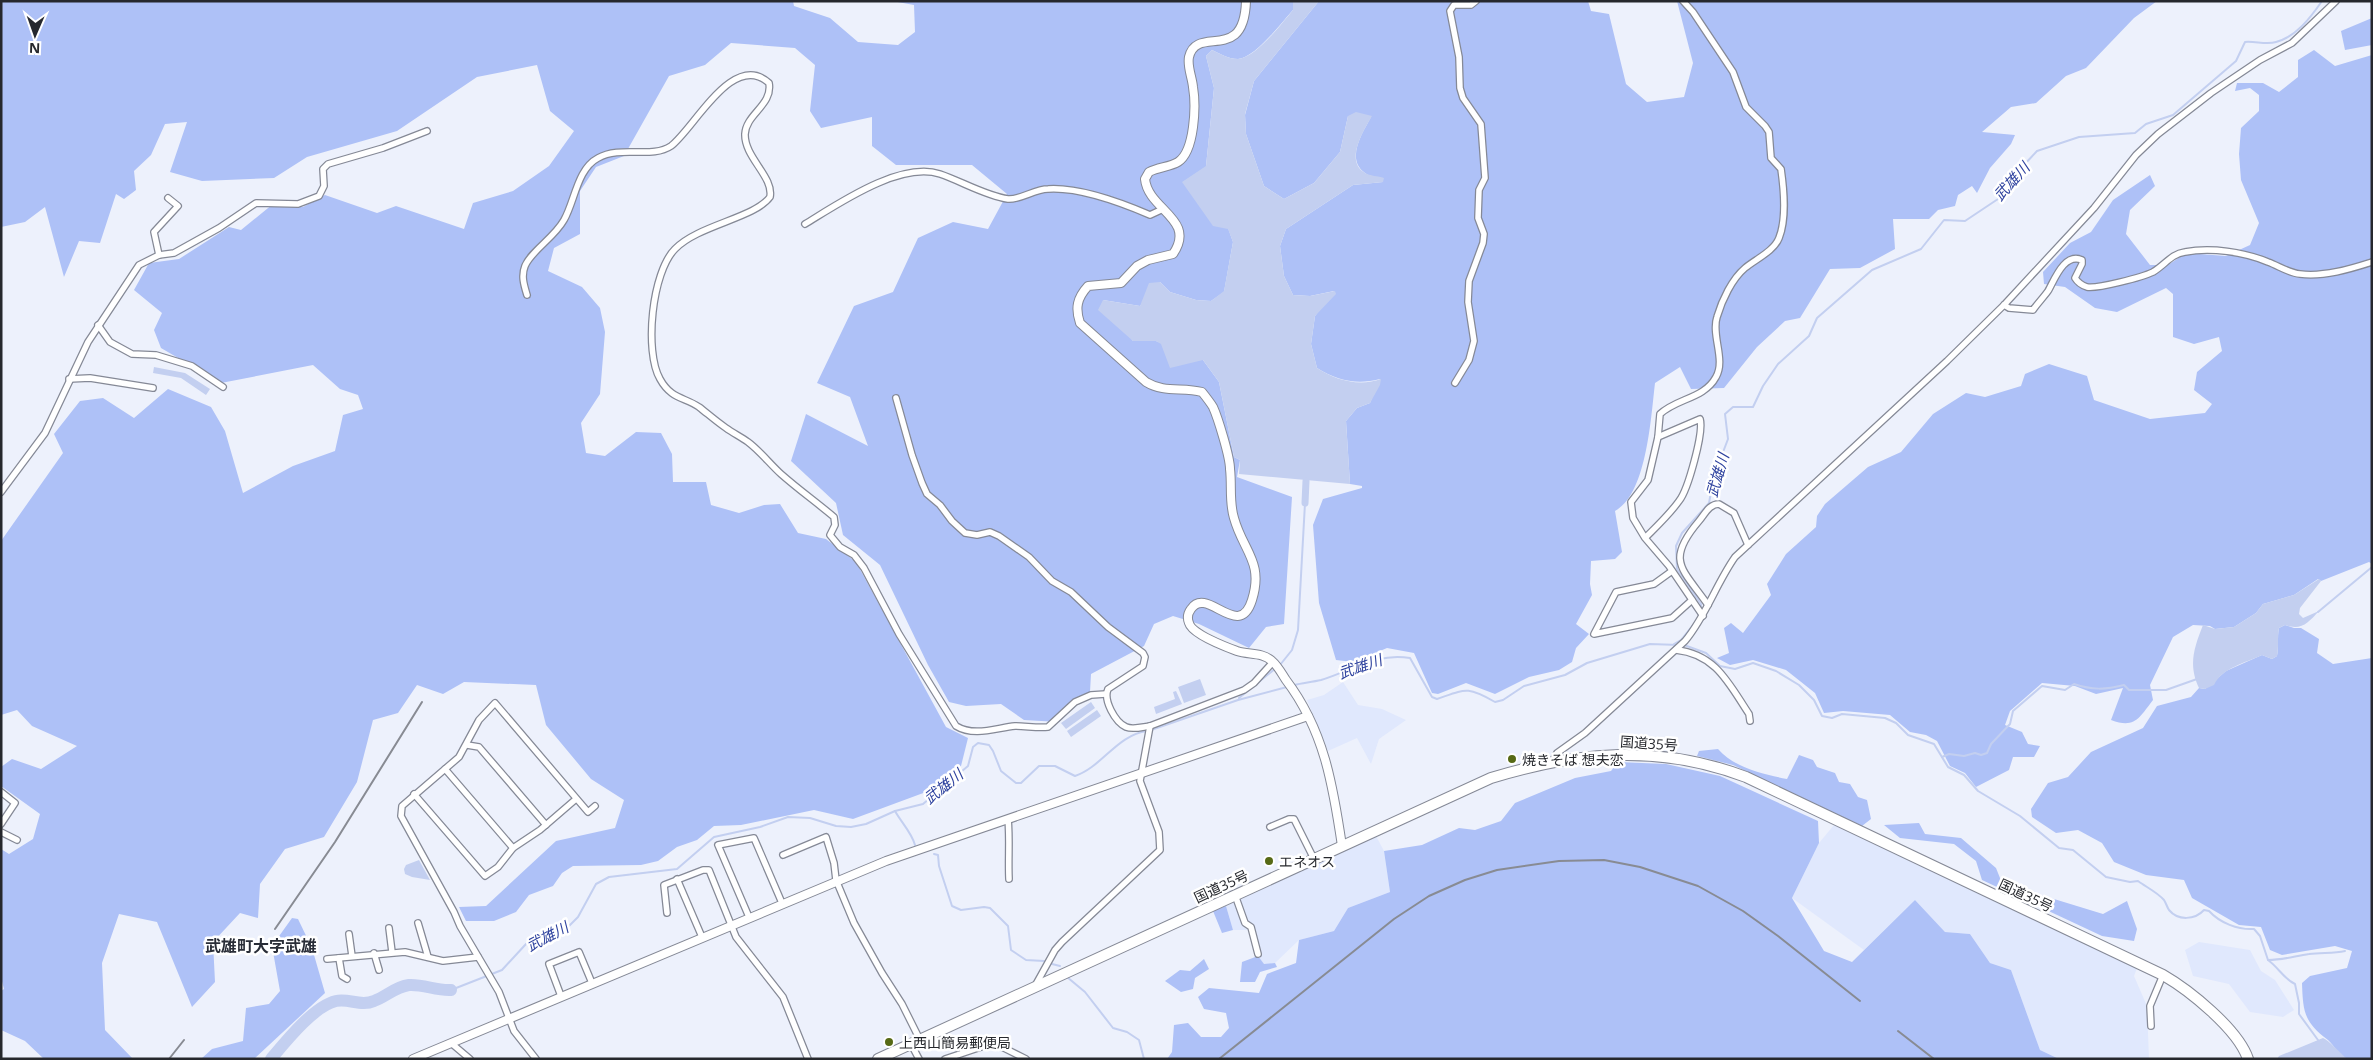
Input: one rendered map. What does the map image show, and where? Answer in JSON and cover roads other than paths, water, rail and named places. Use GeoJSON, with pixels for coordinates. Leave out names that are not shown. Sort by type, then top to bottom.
{"type":"FeatureCollection","features":[{"type":"Feature","properties":{"kind":"highway","name":"国道35号"},"geometry":{"type":"LineString","coordinates":[[878,1059],[1491,778],[1552,762],[1594,756],[1641,754],[1669,756],[1724,769],[1746,777],[2163,975],[2176,982],[2214,1013],[2248,1059]]}},
{"type":"Feature","properties":{"kind":"street"},"geometry":{"type":"LineString","coordinates":[[1246,1],[1246,19],[1241,29],[1234,36],[1222,41],[1200,43],[1193,48],[1189,57],[1194,88],[1192,139],[1185,155],[1177,163],[1149,172],[1145,179],[1150,194],[1177,224],[1181,234],[1180,244],[1173,254],[1148,260],[1137,266],[1120,283],[1113,286],[1088,286],[1078,302],[1076,312],[1080,323],[1146,382],[1155,388],[1166,390],[1187,388],[1202,392],[1213,407],[1230,467],[1230,500],[1234,518],[1255,566],[1256,588],[1250,609],[1245,613],[1238,616],[1230,615],[1208,604],[1200,603],[1192,606],[1188,614],[1188,622],[1191,629],[1197,633],[1238,651],[1264,656],[1275,665],[1299,696],[1327,761],[1342,846]]}},
{"type":"Feature","properties":{"kind":"street"},"geometry":{"type":"LineString","coordinates":[[1455,383],[1469,360],[1474,341],[1468,302],[1469,281],[1483,243],[1484,234],[1478,218],[1479,190],[1485,178],[1481,124],[1463,98],[1460,88],[1459,56],[1450,11],[1454,6],[1471,5],[1476,1]]}},
{"type":"Feature","properties":{"kind":"street"},"geometry":{"type":"LineString","coordinates":[[1683,1],[1693,12],[1733,72],[1746,107],[1769,132],[1771,158],[1781,169],[1783,223],[1779,239],[1744,269],[1733,283],[1722,304],[1716,319],[1715,331],[1719,367],[1717,376],[1707,389],[1660,414],[1658,437],[1648,480],[1631,502],[1634,518],[1645,538],[1672,571],[1703,616]]}},
{"type":"Feature","properties":{"kind":"street"},"geometry":{"type":"LineString","coordinates":[[1552,762],[1557,753],[1585,733],[1685,641],[1703,616],[1726,570],[1748,545],[2004,306],[2094,208],[2136,155],[2158,134],[2210,93],[2260,60],[2292,43],[2336,1]]}},
{"type":"Feature","properties":{"kind":"street"},"geometry":{"type":"LineString","coordinates":[[528,295],[523,281],[524,268],[528,260],[559,229],[569,211],[580,179],[591,162],[620,150],[662,150],[679,139],[691,122],[724,87],[744,76],[757,75],[764,79],[769,84],[769,94],[750,120],[745,135],[746,146],[770,188],[770,197],[755,209],[719,223],[689,239],[676,247],[668,257],[656,297],[653,320],[654,357],[660,380],[678,397],[697,406],[726,428],[749,442],[780,473],[834,517],[835,525],[830,535],[840,547],[854,554],[864,568],[899,634],[956,726],[966,730],[982,732],[1018,726],[1048,727],[1075,702],[1090,695],[1106,694]]}},
{"type":"Feature","properties":{"kind":"street"},"geometry":{"type":"LineString","coordinates":[[1,492],[45,433],[69,379],[98,325],[135,269],[147,259],[174,253],[219,228],[256,203],[298,204],[319,196],[324,186],[323,169],[328,164],[383,148],[427,131]]}},
{"type":"Feature","properties":{"kind":"street"},"geometry":{"type":"LineString","coordinates":[[805,224],[886,179],[916,171],[938,173],[1009,199],[1047,189],[1062,190],[1128,206],[1150,215],[1163,209]]}},
{"type":"Feature","properties":{"kind":"street"},"geometry":{"type":"LineString","coordinates":[[159,255],[154,232],[178,206],[168,198]]}},
{"type":"Feature","properties":{"kind":"street"},"geometry":{"type":"LineString","coordinates":[[2004,306],[2033,310],[2054,282],[2056,273],[2071,260],[2078,258],[2082,260],[2082,264],[2075,278],[2079,284],[2088,287],[2138,278],[2154,271],[2166,260],[2180,252],[2189,251],[2233,253],[2268,262],[2300,274],[2331,272],[2372,262]]}},
{"type":"Feature","properties":{"kind":"street"},"geometry":{"type":"LineString","coordinates":[[98,325],[110,342],[132,354],[156,355],[192,366],[222,387]]}},
{"type":"Feature","properties":{"kind":"street"},"geometry":{"type":"LineString","coordinates":[[69,379],[90,378],[152,388]]}},
{"type":"Feature","properties":{"kind":"street"},"geometry":{"type":"LineString","coordinates":[[896,398],[912,455],[927,494],[940,505],[952,521],[965,534],[977,535],[990,532],[999,536],[1029,557],[1052,581],[1071,592],[1108,627],[1143,653],[1145,657],[1143,666],[1108,689],[1106,694],[1107,703],[1121,724],[1134,729],[1150,726],[1244,690],[1275,665]]}},
{"type":"Feature","properties":{"kind":"street"},"geometry":{"type":"LineString","coordinates":[[1645,538],[1681,499],[1702,424],[1700,419],[1658,437]]}},
{"type":"Feature","properties":{"kind":"street"},"geometry":{"type":"LineString","coordinates":[[1708,605],[1679,562],[1679,550],[1686,535],[1711,506],[1719,504],[1734,513],[1748,545]]}},
{"type":"Feature","properties":{"kind":"street"},"geometry":{"type":"LineString","coordinates":[[1672,571],[1654,584],[1616,592],[1594,634],[1672,618],[1692,600]]}},
{"type":"Feature","properties":{"kind":"street"},"geometry":{"type":"LineString","coordinates":[[1677,649],[1697,653],[1720,671],[1749,714],[1750,721]]}},
{"type":"Feature","properties":{"kind":"street"},"geometry":{"type":"LineString","coordinates":[[536,1059],[514,1031],[503,1001],[401,816],[402,806],[459,757],[479,720],[495,703],[588,812],[595,806]]}},
{"type":"Feature","properties":{"kind":"street"},"geometry":{"type":"LineString","coordinates":[[414,1059],[836,880],[1308,716]]}},
{"type":"Feature","properties":{"kind":"street"},"geometry":{"type":"LineString","coordinates":[[1034,987],[1054,950],[1160,850],[1158,832],[1140,781],[1150,726]]}},
{"type":"Feature","properties":{"kind":"street"},"geometry":{"type":"LineString","coordinates":[[467,745],[479,747],[546,824]]}},
{"type":"Feature","properties":{"kind":"street"},"geometry":{"type":"LineString","coordinates":[[445,769],[513,848]]}},
{"type":"Feature","properties":{"kind":"street"},"geometry":{"type":"LineString","coordinates":[[1,792],[15,803],[1,824]]}},
{"type":"Feature","properties":{"kind":"street"},"geometry":{"type":"LineString","coordinates":[[414,794],[485,876],[498,867],[513,848],[576,799]]}},
{"type":"Feature","properties":{"kind":"street"},"geometry":{"type":"LineString","coordinates":[[1008,819],[1010,840],[1007,851],[1009,879]]}},
{"type":"Feature","properties":{"kind":"street"},"geometry":{"type":"LineString","coordinates":[[1270,826],[1294,819],[1314,859]]}},
{"type":"Feature","properties":{"kind":"street"},"geometry":{"type":"LineString","coordinates":[[1,832],[17,840]]}},
{"type":"Feature","properties":{"kind":"street"},"geometry":{"type":"LineString","coordinates":[[783,855],[826,837],[834,863],[836,880],[854,923],[902,1004],[916,1042],[919,1059]]}},
{"type":"Feature","properties":{"kind":"street"},"geometry":{"type":"LineString","coordinates":[[748,917],[718,845],[754,838],[782,903]]}},
{"type":"Feature","properties":{"kind":"street"},"geometry":{"type":"LineString","coordinates":[[667,913],[664,885],[677,879],[709,870],[736,937],[783,997],[808,1059]]}},
{"type":"Feature","properties":{"kind":"street"},"geometry":{"type":"LineString","coordinates":[[677,879],[702,937]]}},
{"type":"Feature","properties":{"kind":"street"},"geometry":{"type":"LineString","coordinates":[[1235,896],[1246,923],[1251,928],[1258,954]]}},
{"type":"Feature","properties":{"kind":"street"},"geometry":{"type":"LineString","coordinates":[[418,923],[428,957]]}},
{"type":"Feature","properties":{"kind":"street"},"geometry":{"type":"LineString","coordinates":[[389,928],[392,952]]}},
{"type":"Feature","properties":{"kind":"street"},"geometry":{"type":"LineString","coordinates":[[349,934],[352,956]]}},
{"type":"Feature","properties":{"kind":"street"},"geometry":{"type":"LineString","coordinates":[[327,960],[392,952],[405,952],[443,961],[478,957]]}},
{"type":"Feature","properties":{"kind":"street"},"geometry":{"type":"LineString","coordinates":[[561,996],[549,964],[579,952],[592,983]]}},
{"type":"Feature","properties":{"kind":"street"},"geometry":{"type":"LineString","coordinates":[[374,954],[379,970]]}},
{"type":"Feature","properties":{"kind":"street"},"geometry":{"type":"LineString","coordinates":[[340,958],[342,976],[346,979]]}},
{"type":"Feature","properties":{"kind":"street"},"geometry":{"type":"LineString","coordinates":[[2151,1026],[2150,1006],[2163,975]]}},
{"type":"Feature","properties":{"kind":"street"},"geometry":{"type":"LineString","coordinates":[[452,1043],[470,1059]]}},
{"type":"Feature","properties":{"kind":"street"},"geometry":{"type":"LineString","coordinates":[[945,1059],[990,1044],[998,1044],[1026,1059]]}},
{"type":"Feature","properties":{"kind":"waterway","name":"武雄川"},"geometry":{"type":"LineString","coordinates":[[1701,610],[1701,604],[1677,569],[1676,546],[1682,533],[1709,503],[1714,476],[1728,439],[1725,414],[1733,407],[1753,407],[1763,386],[1778,364],[1809,336],[1817,318],[1872,270],[1921,249],[1944,220],[1965,221],[2001,197],[2012,185],[2023,166],[2037,151],[2079,137],[2135,133],[2146,124],[2173,115],[2236,61],[2245,42],[2269,43],[2290,36],[2302,26],[2322,1]]}},
{"type":"Feature","properties":{"kind":"waterway"},"geometry":{"type":"LineString","coordinates":[[1305,503],[1306,481]]}},
{"type":"Feature","properties":{"kind":"waterway"},"geometry":{"type":"LineString","coordinates":[[1280,665],[1292,650],[1298,630],[1305,503]]}},
{"type":"Feature","properties":{"kind":"waterway"},"geometry":{"type":"LineString","coordinates":[[2318,612],[2372,567]]}},
{"type":"Feature","properties":{"kind":"waterway","name":"武雄川"},"geometry":{"type":"LineString","coordinates":[[1674,644],[1681,640],[1693,625]]}},
{"type":"Feature","properties":{"kind":"waterway","name":"武雄川"},"geometry":{"type":"LineString","coordinates":[[1294,685],[1321,680],[1375,660],[1398,657],[1410,658],[1432,697],[1437,699],[1461,691],[1472,691],[1495,702],[1503,700],[1524,686],[1565,675],[1587,663],[1650,644],[1679,645]]}},
{"type":"Feature","properties":{"kind":"waterway"},"geometry":{"type":"LineString","coordinates":[[1684,645],[1706,653],[1720,666],[1735,669],[1753,663],[1776,671],[1799,685],[1814,700],[1822,716],[1832,718],[1842,714],[1885,718],[1896,723],[1908,735],[1934,744],[1948,767],[1964,775],[1978,791],[2020,816],[2059,848],[2073,850],[2106,877],[2130,882],[2138,881],[2161,897],[2169,910],[2177,916],[2187,918],[2196,916],[2204,910],[2209,911],[2218,919],[2230,925],[2254,929],[2260,936],[2268,960],[2314,953],[2345,951]]}},
{"type":"Feature","properties":{"kind":"waterway"},"geometry":{"type":"LineString","coordinates":[[1239,698],[1276,668]]}},
{"type":"Feature","properties":{"kind":"waterway"},"geometry":{"type":"LineString","coordinates":[[1942,757],[1949,754],[1964,756],[1975,753],[1981,755],[1987,753],[1991,744],[2010,724],[2013,711],[2042,686],[2065,690],[2074,684],[2099,689],[2124,685],[2129,690],[2166,690],[2197,679]]}},
{"type":"Feature","properties":{"kind":"waterway","name":"武雄川"},"geometry":{"type":"LineString","coordinates":[[1151,730],[1238,700],[1287,687]]}},
{"type":"Feature","properties":{"kind":"waterway","name":"武雄川"},"geometry":{"type":"LineString","coordinates":[[451,990],[502,970],[526,944],[568,927],[578,917],[596,884],[609,877],[677,869],[714,837],[760,827],[788,817],[810,818],[836,826],[851,827],[866,824],[895,811],[923,804],[968,766],[973,747],[978,743],[989,745],[1001,771],[1016,783],[1021,783],[1039,766],[1055,766],[1075,776],[1085,772],[1127,738],[1147,731]]}},
{"type":"Feature","properties":{"kind":"waterway"},"geometry":{"type":"LineString","coordinates":[[895,811],[915,845]]}},
{"type":"Feature","properties":{"kind":"waterway"},"geometry":{"type":"LineString","coordinates":[[934,854],[938,855],[939,866],[952,906],[961,910],[990,908],[1008,926],[1011,950],[1026,960],[1044,961]]}},
{"type":"Feature","properties":{"kind":"waterway"},"geometry":{"type":"LineString","coordinates":[[2268,960],[2287,979],[2295,984],[2299,1014],[2318,1040]]}},
{"type":"Feature","properties":{"kind":"waterway"},"geometry":{"type":"LineString","coordinates":[[1052,964],[1060,966]]}},
{"type":"Feature","properties":{"kind":"waterway"},"geometry":{"type":"LineString","coordinates":[[1067,977],[1085,992],[1113,1028],[1127,1032],[1139,1040],[1144,1059]]}},
{"type":"Feature","properties":{"kind":"waterway","name":"武雄川"},"geometry":{"type":"LineString","coordinates":[[271,1059],[301,1025],[328,1004],[341,1000],[369,1003],[409,985],[451,990]]}},
{"type":"Feature","properties":{"kind":"railway"},"geometry":{"type":"LineString","coordinates":[[275,929],[335,842],[422,702]]}},
{"type":"Feature","properties":{"kind":"railway"},"geometry":{"type":"LineString","coordinates":[[1219,1059],[1394,919],[1429,896],[1465,880],[1497,870],[1559,861],[1604,860],[1640,867],[1698,886],[1743,911],[1778,936],[1860,1001]]}},
{"type":"Feature","properties":{"kind":"railway"},"geometry":{"type":"LineString","coordinates":[[1898,1031],[1934,1059]]}},
{"type":"Feature","properties":{"kind":"railway"},"geometry":{"type":"LineString","coordinates":[[169,1059],[184,1040]]}},
{"type":"Feature","properties":{"kind":"place","name":"焼きそば 想夫恋"},"geometry":{"type":"Point","coordinates":[1512,759]}},
{"type":"Feature","properties":{"kind":"place","name":"エネオス"},"geometry":{"type":"Point","coordinates":[1269,861]}},
{"type":"Feature","properties":{"kind":"place","name":"上西山簡易郵便局"},"geometry":{"type":"Point","coordinates":[889,1042]}},
{"type":"Feature","properties":{"kind":"district","name":"武雄町大字武雄"},"geometry":{"type":"Point","coordinates":[261,946]}}]}
